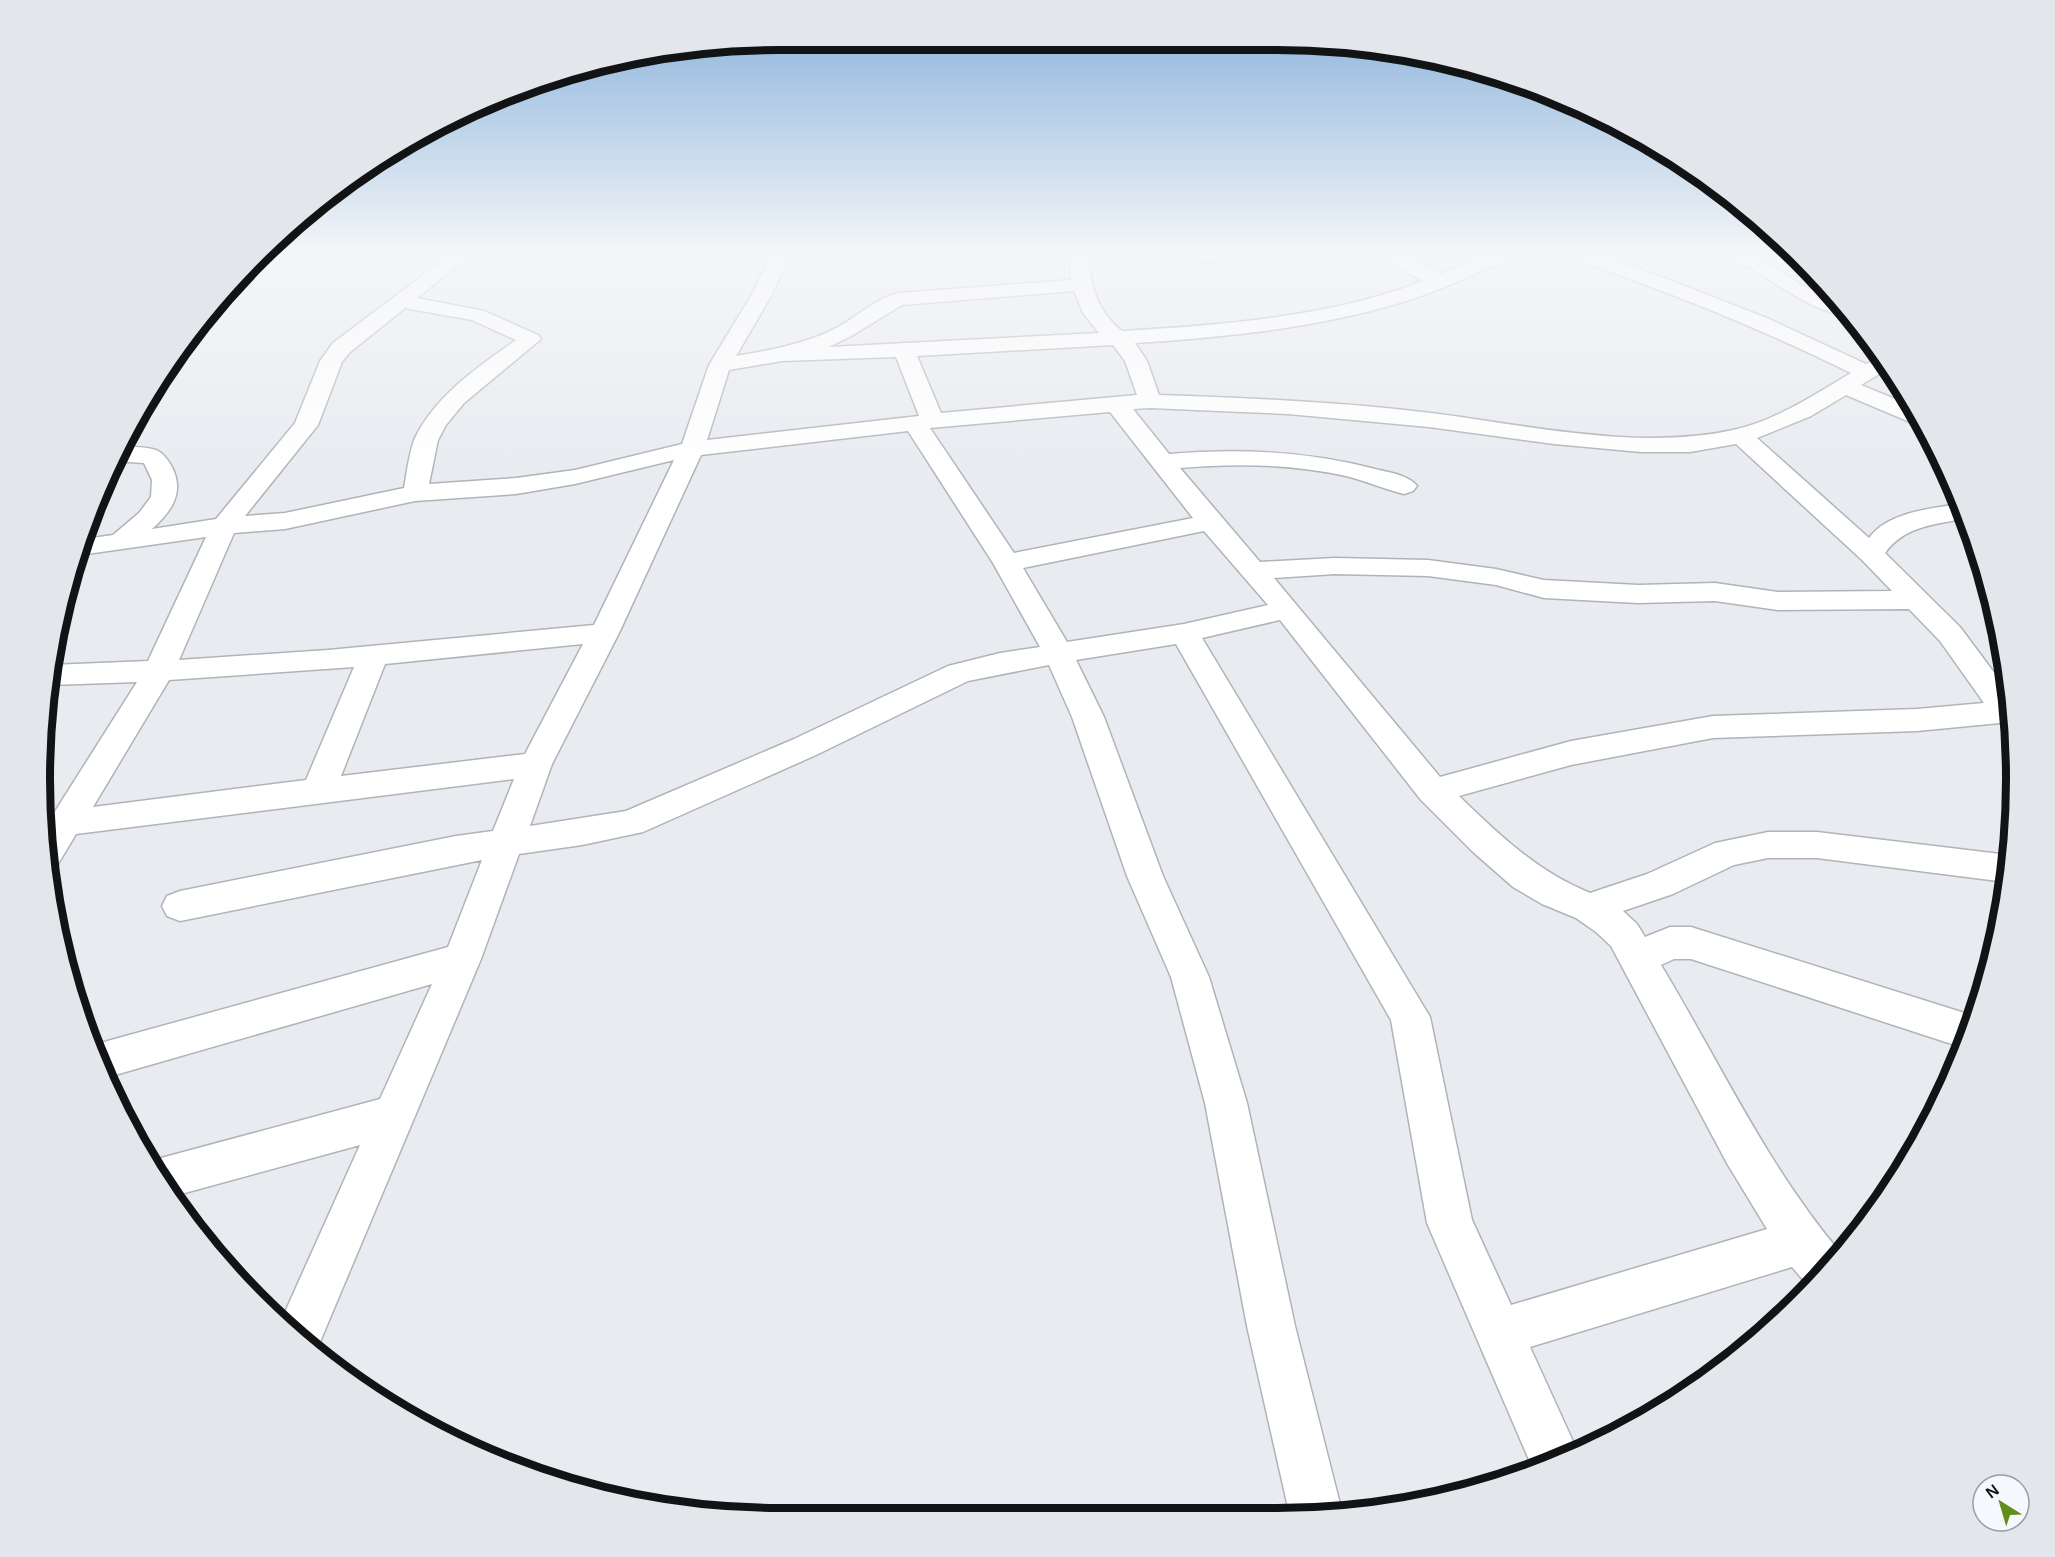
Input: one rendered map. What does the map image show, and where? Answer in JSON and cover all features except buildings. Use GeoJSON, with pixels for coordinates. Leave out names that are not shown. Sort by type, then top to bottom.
{"type":"FeatureCollection","features":[{"type":"Feature","properties":{"kind":"street"},"geometry":{"type":"LineString","coordinates":[[52,837],[59,817],[158,673],[224,526],[306,425],[331,361],[341,348],[368,327]]}},
{"type":"Feature","properties":{"kind":"street"},"geometry":{"type":"LineString","coordinates":[[415,493],[426,440],[435,423],[456,398],[492,367],[531,339],[503,327]]}},
{"type":"Feature","properties":{"kind":"street"},"geometry":{"type":"LineString","coordinates":[[301,1330],[462,959],[536,764],[604,633],[692,449],[720,365],[743,327]]}},
{"type":"Feature","properties":{"kind":"street"},"geometry":{"type":"LineString","coordinates":[[786,355],[852,327]]}},
{"type":"Feature","properties":{"kind":"street"},"geometry":{"type":"LineString","coordinates":[[1106,327],[1131,351],[1150,401]]}},
{"type":"Feature","properties":{"kind":"street"},"geometry":{"type":"LineString","coordinates":[[720,365],[786,355],[999,346],[1219,331],[1247,327]]}},
{"type":"Feature","properties":{"kind":"street"},"geometry":{"type":"LineString","coordinates":[[1772,327],[1875,362]]}},
{"type":"Feature","properties":{"kind":"street"},"geometry":{"type":"LineString","coordinates":[[904,350],[924,423],[1058,653],[1088,717],[1145,876],[1190,977],[1226,1103],[1271,1326],[1315,1506]]}},
{"type":"Feature","properties":{"kind":"street"},"geometry":{"type":"LineString","coordinates":[[87,547],[224,526],[285,521],[415,493],[516,486],[575,477],[692,449],[1150,401],[1288,407],[1641,445],[1690,445],[1741,436],[1803,411],[1878,366]]}},
{"type":"Feature","properties":{"kind":"street"},"geometry":{"type":"LineString","coordinates":[[1846,387],[1907,412]]}},
{"type":"Feature","properties":{"kind":"street"},"geometry":{"type":"LineString","coordinates":[[1117,405],[1210,522],[1287,610],[1433,791],[1484,842],[1526,877],[1555,894],[1589,908],[1610,921],[1624,935],[1671,1015],[1743,1150],[1813,1256],[1498,1333]]}},
{"type":"Feature","properties":{"kind":"street"},"geometry":{"type":"LineString","coordinates":[[1741,436],[1840,525],[1878,544],[1915,600],[1950,634],[2001,703]]}},
{"type":"Feature","properties":{"kind":"street"},"geometry":{"type":"LineString","coordinates":[[122,541],[163,501],[166,489],[160,464],[150,456],[126,455]]}},
{"type":"Feature","properties":{"kind":"street"},"geometry":{"type":"LineString","coordinates":[[1161,462],[1280,458],[1377,475],[1404,486]]}},
{"type":"Feature","properties":{"kind":"street"},"geometry":{"type":"LineString","coordinates":[[1878,544],[1925,517],[1955,512]]}},
{"type":"Feature","properties":{"kind":"street"},"geometry":{"type":"LineString","coordinates":[[1007,563],[1210,522]]}},
{"type":"Feature","properties":{"kind":"street"},"geometry":{"type":"LineString","coordinates":[[1253,571],[1335,566],[1428,568],[1475,573],[1544,589],[1638,594],[1715,592],[1778,601],[1915,600]]}},
{"type":"Feature","properties":{"kind":"street"},"geometry":{"type":"LineString","coordinates":[[180,906],[506,842],[631,823],[805,747],[950,677],[1000,663],[1184,633],[1287,610]]}},
{"type":"Feature","properties":{"kind":"street"},"geometry":{"type":"LineString","coordinates":[[1000,663],[1037,617]]}},
{"type":"Feature","properties":{"kind":"street"},"geometry":{"type":"LineString","coordinates":[[57,675],[158,673],[373,657],[604,633]]}},
{"type":"Feature","properties":{"kind":"street"},"geometry":{"type":"LineString","coordinates":[[1184,633],[1410,1017],[1450,1223],[1551,1453]]}},
{"type":"Feature","properties":{"kind":"street"},"geometry":{"type":"LineString","coordinates":[[319,790],[373,657]]}},
{"type":"Feature","properties":{"kind":"street"},"geometry":{"type":"LineString","coordinates":[[1433,791],[1571,753],[1713,727],[1917,720],[2002,713]]}},
{"type":"Feature","properties":{"kind":"street"},"geometry":{"type":"LineString","coordinates":[[59,817],[319,790],[536,764]]}},
{"type":"Feature","properties":{"kind":"street"},"geometry":{"type":"LineString","coordinates":[[1589,908],[1660,884],[1727,853],[1768,845],[1816,845],[2000,867]]}},
{"type":"Feature","properties":{"kind":"street"},"geometry":{"type":"LineString","coordinates":[[1637,959],[1670,943],[1691,943],[1961,1029]]}},
{"type":"Feature","properties":{"kind":"street"},"geometry":{"type":"LineString","coordinates":[[106,1059],[462,959]]}},
{"type":"Feature","properties":{"kind":"street"},"geometry":{"type":"LineString","coordinates":[[168,1177],[393,1116]]}}]}
